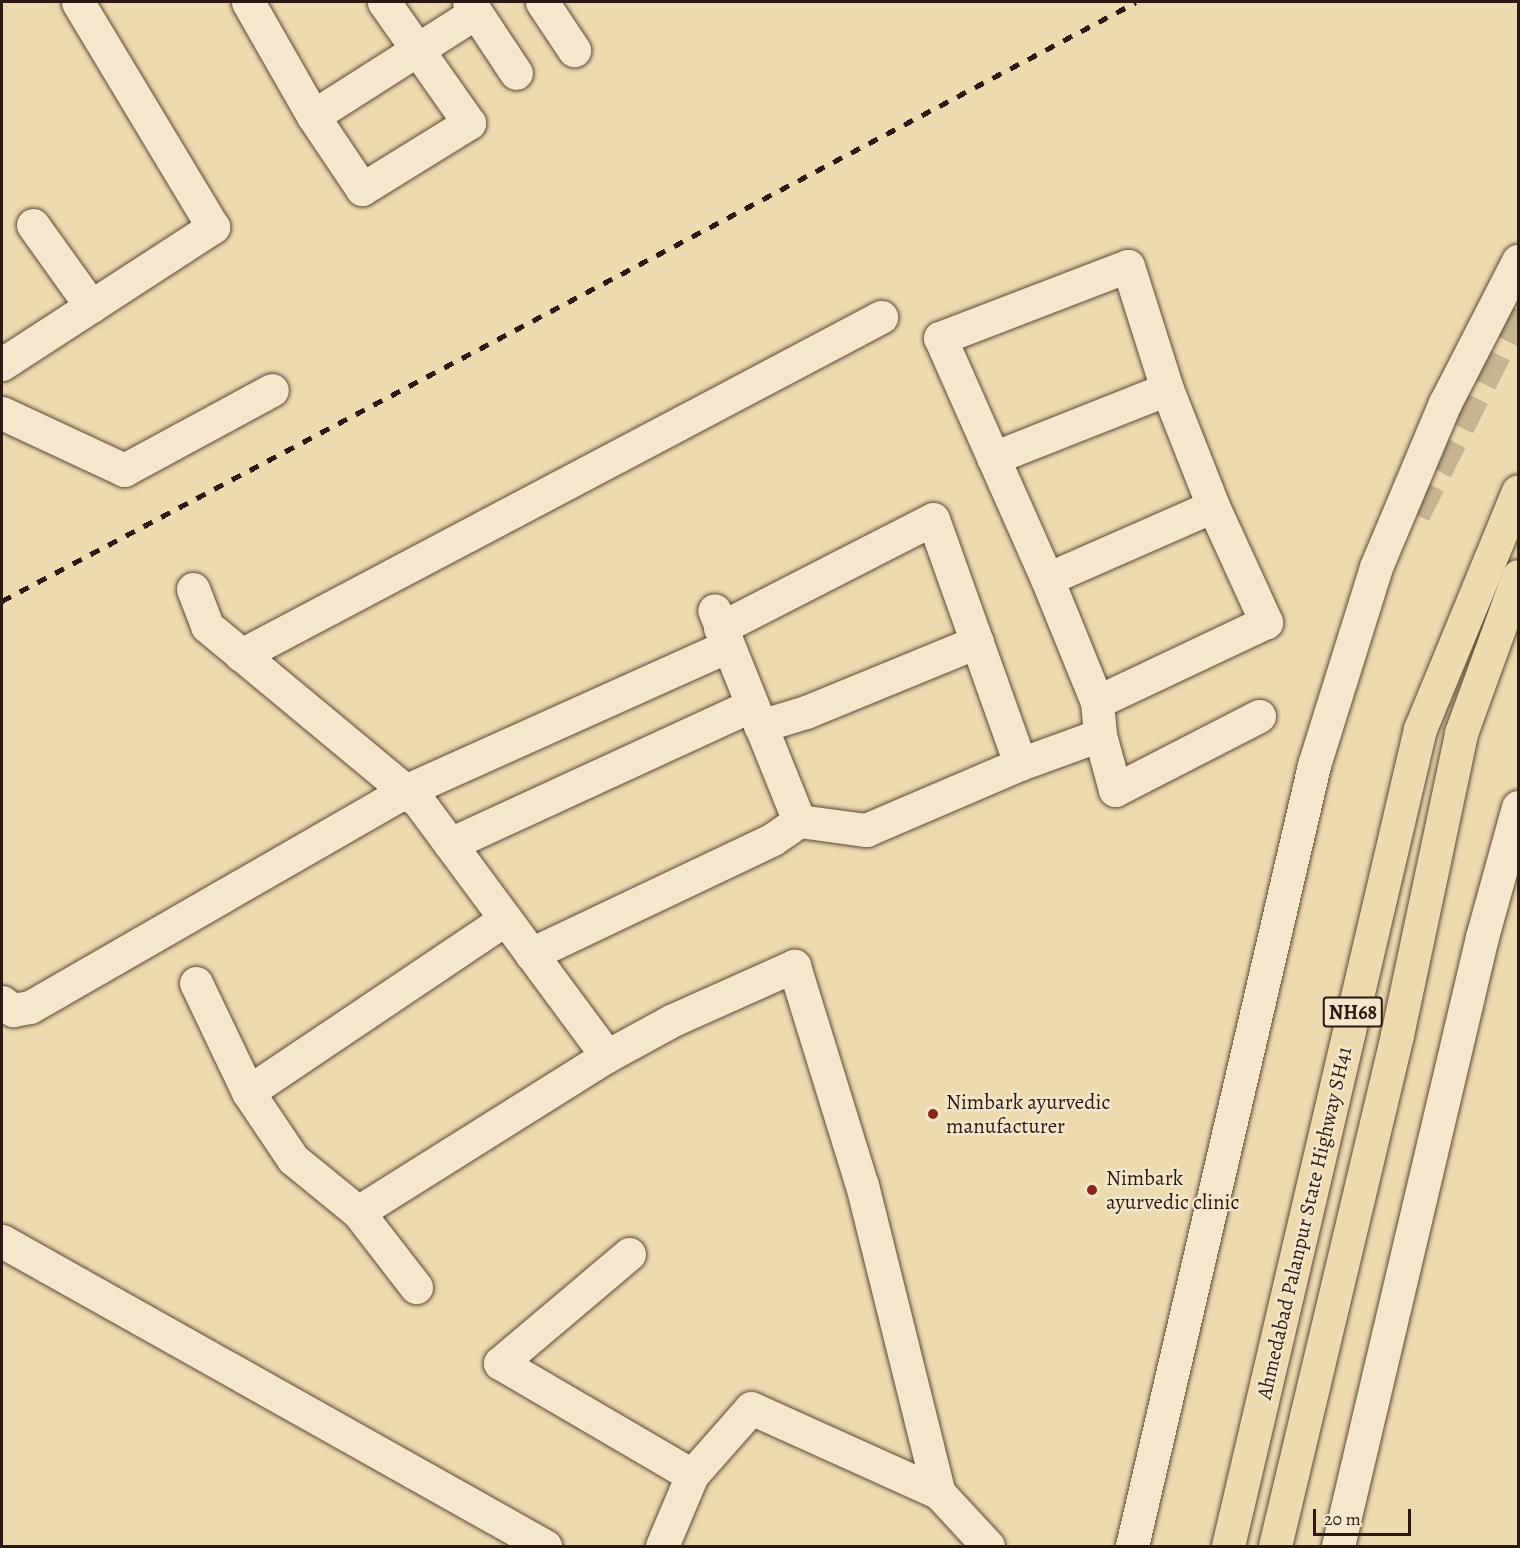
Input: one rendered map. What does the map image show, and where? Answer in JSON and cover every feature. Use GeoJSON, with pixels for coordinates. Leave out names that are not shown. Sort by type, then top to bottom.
{"type":"FeatureCollection","features":[{"type":"Feature","properties":{"kind":"highway","name":"Ahmedabad Palanpur State Highway SH41"},"geometry":{"type":"LineString","coordinates":[[1228,1546],[1420,729],[1518,491]]}},
{"type":"Feature","properties":{"kind":"highway","name":"NH68"},"geometry":{"type":"LineString","coordinates":[[1275,1546],[1397,1035],[1461,733],[1518,576]]}},
{"type":"Feature","properties":{"kind":"street"},"geometry":{"type":"LineString","coordinates":[[2,361],[213,227],[78,2]]}},
{"type":"Feature","properties":{"kind":"street"},"geometry":{"type":"LineString","coordinates":[[258,4],[313,116],[362,189],[469,123],[384,2]]}},
{"type":"Feature","properties":{"kind":"street"},"geometry":{"type":"LineString","coordinates":[[542,2],[574,50]]}},
{"type":"Feature","properties":{"kind":"street"},"geometry":{"type":"LineString","coordinates":[[313,116],[417,48],[472,7],[516,73]]}},
{"type":"Feature","properties":{"kind":"street"},"geometry":{"type":"LineString","coordinates":[[33,225],[91,306]]}},
{"type":"Feature","properties":{"kind":"street"},"geometry":{"type":"LineString","coordinates":[[1132,1546],[1314,765],[1376,567],[1445,403],[1518,261]]}},
{"type":"Feature","properties":{"kind":"street"},"geometry":{"type":"LineString","coordinates":[[1097,702],[1266,622],[1213,506],[1167,389],[1128,266],[940,338],[1047,579],[1097,702],[1100,735],[1115,790],[1259,716]]}},
{"type":"Feature","properties":{"kind":"street"},"geometry":{"type":"LineString","coordinates":[[241,655],[881,317]]}},
{"type":"Feature","properties":{"kind":"street"},"geometry":{"type":"LineString","coordinates":[[993,458],[1167,389]]}},
{"type":"Feature","properties":{"kind":"street"},"geometry":{"type":"LineString","coordinates":[[2,412],[124,470],[273,390]]}},
{"type":"Feature","properties":{"kind":"street"},"geometry":{"type":"LineString","coordinates":[[1047,579],[1213,506]]}},
{"type":"Feature","properties":{"kind":"street"},"geometry":{"type":"LineString","coordinates":[[2,1002],[14,1010],[30,1007],[405,791],[933,519],[1020,764]]}},
{"type":"Feature","properties":{"kind":"street"},"geometry":{"type":"LineString","coordinates":[[193,589],[207,626],[419,802],[607,1056]]}},
{"type":"Feature","properties":{"kind":"street"},"geometry":{"type":"LineString","coordinates":[[721,628],[799,821]]}},
{"type":"Feature","properties":{"kind":"street"},"geometry":{"type":"LineString","coordinates":[[450,844],[756,716],[806,712],[977,642]]}},
{"type":"Feature","properties":{"kind":"street"},"geometry":{"type":"LineString","coordinates":[[531,954],[773,839],[799,821],[866,830],[1020,764],[1100,735]]}},
{"type":"Feature","properties":{"kind":"street"},"geometry":{"type":"LineString","coordinates":[[1338,1546],[1482,937],[1518,807]]}},
{"type":"Feature","properties":{"kind":"street"},"geometry":{"type":"LineString","coordinates":[[248,1092],[505,919]]}},
{"type":"Feature","properties":{"kind":"street"},"geometry":{"type":"LineString","coordinates":[[358,1212],[607,1056],[674,1020],[794,966],[862,1185],[939,1494]]}},
{"type":"Feature","properties":{"kind":"street"},"geometry":{"type":"LineString","coordinates":[[196,983],[248,1092],[293,1159],[358,1212],[416,1287]]}},
{"type":"Feature","properties":{"kind":"street"},"geometry":{"type":"LineString","coordinates":[[2,1241],[545,1546]]}},
{"type":"Feature","properties":{"kind":"street"},"geometry":{"type":"LineString","coordinates":[[629,1254],[500,1363],[692,1475]]}},
{"type":"Feature","properties":{"kind":"street"},"geometry":{"type":"LineString","coordinates":[[662,1546],[692,1475],[751,1408],[939,1494],[988,1546]]}},
{"type":"Feature","properties":{"kind":"tunnel"},"geometry":{"type":"LineString","coordinates":[[1414,513],[1518,307]]}},
{"type":"Feature","properties":{"kind":"railway"},"geometry":{"type":"LineString","coordinates":[[2,601],[1136,2]]}},
{"type":"Feature","properties":{"kind":"place","name":"Nimbark ayurvedic manufacturer"},"geometry":{"type":"Point","coordinates":[933,1114]}},
{"type":"Feature","properties":{"kind":"place","name":"Nimbark ayurvedic clinic"},"geometry":{"type":"Point","coordinates":[1092,1190]}}]}
